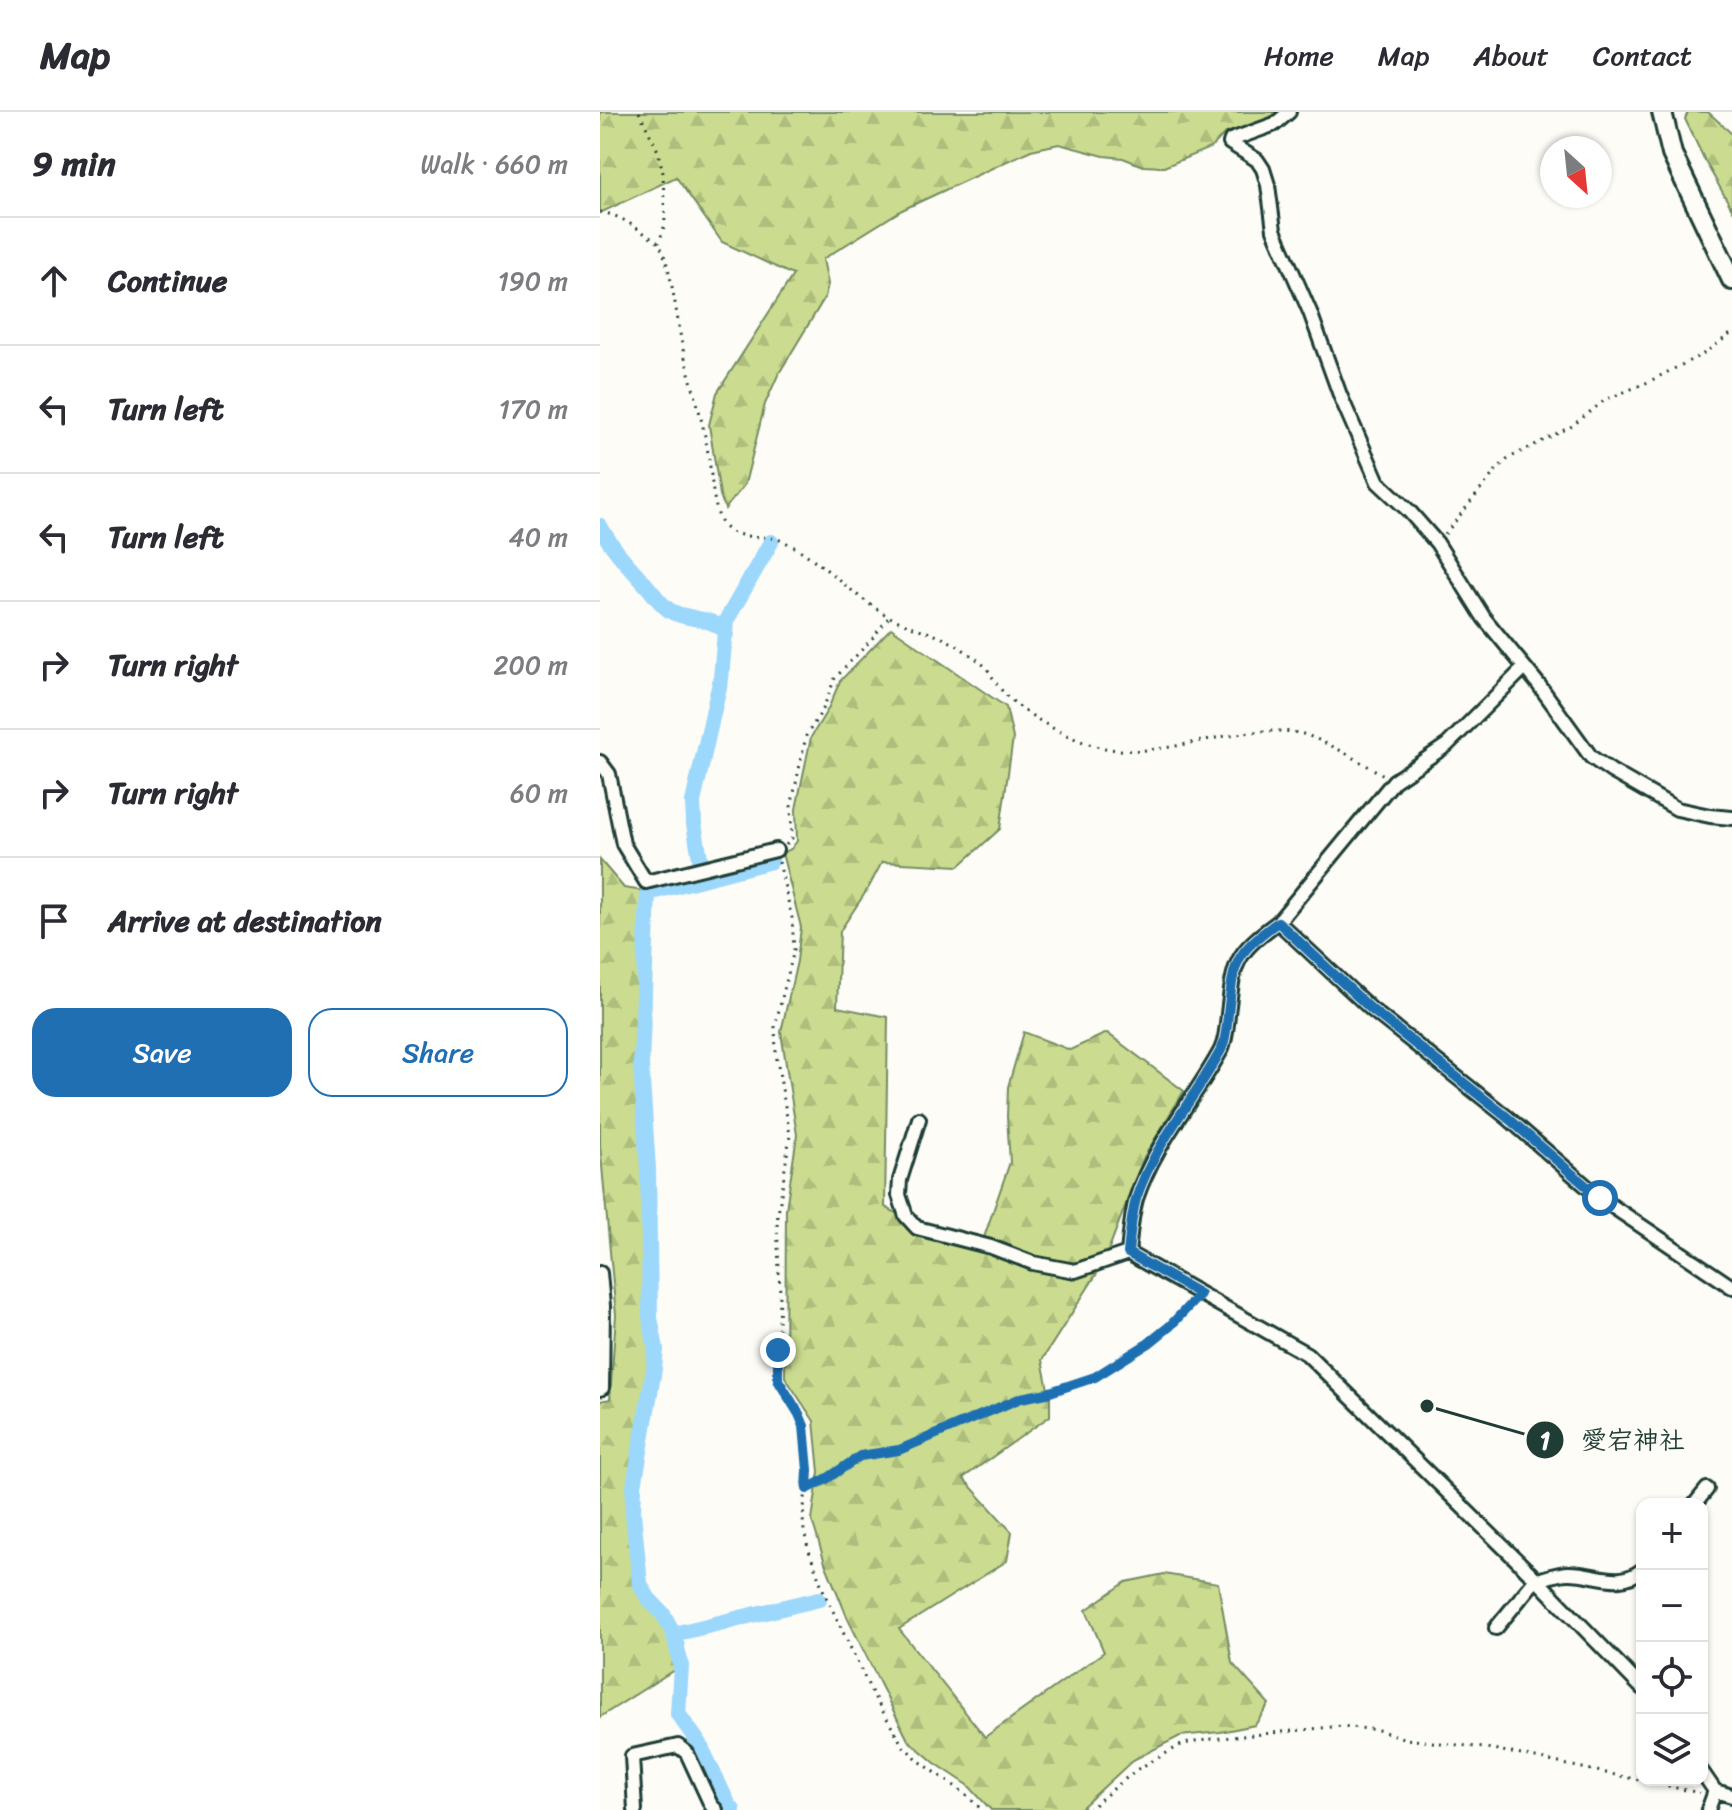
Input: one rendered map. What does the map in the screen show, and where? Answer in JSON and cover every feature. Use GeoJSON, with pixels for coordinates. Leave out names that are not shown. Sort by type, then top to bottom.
{"type":"FeatureCollection","features":[{"type":"Feature","properties":{"kind":"street"},"geometry":{"type":"LineString","coordinates":[[1289,112],[1275,124],[1230,143],[1257,160],[1263,169],[1274,230],[1378,482],[1437,543],[1484,618],[1539,685],[1591,757],[1677,809],[1732,818]]}},
{"type":"Feature","properties":{"kind":"street"},"geometry":{"type":"LineString","coordinates":[[1662,112],[1672,154],[1732,280]]}},
{"type":"Feature","properties":{"kind":"street"},"geometry":{"type":"LineString","coordinates":[[1128,1253],[1131,1218],[1153,1161],[1223,1047],[1236,965],[1241,954],[1278,922],[1394,781],[1447,745],[1524,668]]}},
{"type":"Feature","properties":{"kind":"street"},"geometry":{"type":"LineString","coordinates":[[600,762],[609,774],[623,844],[646,882],[776,850]]}},
{"type":"Feature","properties":{"kind":"street"},"geometry":{"type":"LineString","coordinates":[[1278,922],[1371,1009],[1508,1118],[1600,1198],[1732,1287]]}},
{"type":"Feature","properties":{"kind":"street"},"geometry":{"type":"LineString","coordinates":[[919,1119],[900,1180],[899,1195],[906,1216],[917,1228],[991,1247],[1033,1263],[1075,1271],[1128,1253],[1307,1354],[1537,1579],[1636,1682]]}},
{"type":"Feature","properties":{"kind":"street"},"geometry":{"type":"LineString","coordinates":[[600,1273],[603,1306],[600,1389]]}},
{"type":"Feature","properties":{"kind":"street"},"geometry":{"type":"LineString","coordinates":[[1700,1498],[1707,1489]]}},
{"type":"Feature","properties":{"kind":"street"},"geometry":{"type":"LineString","coordinates":[[1496,1628],[1537,1579],[1564,1573],[1622,1581],[1636,1574]]}},
{"type":"Feature","properties":{"kind":"street"},"geometry":{"type":"LineString","coordinates":[[635,1810],[632,1756],[678,1746],[687,1753],[716,1810]]}},
{"type":"Feature","properties":{"kind":"street"},"geometry":{"type":"LineString","coordinates":[[1708,1781],[1715,1791],[1732,1796]]}},
{"type":"Feature","properties":{"kind":"street"},"geometry":{"type":"LineString","coordinates":[[1708,1810],[1715,1791]]}},
{"type":"Feature","properties":{"kind":"path"},"geometry":{"type":"LineString","coordinates":[[639,112],[658,151],[663,173],[665,224],[659,243]]}},
{"type":"Feature","properties":{"kind":"path"},"geometry":{"type":"LineString","coordinates":[[600,212],[622,219],[659,243],[668,266],[684,357],[705,428],[716,503],[724,527],[743,535],[767,536],[789,544],[889,617],[962,648],[987,669],[993,682],[1011,700],[1078,741],[1119,751],[1151,750],[1244,732],[1282,730],[1302,734],[1343,752],[1394,781]]}},
{"type":"Feature","properties":{"kind":"path"},"geometry":{"type":"LineString","coordinates":[[1437,543],[1509,458],[1572,426],[1605,400],[1703,354],[1732,333]]}},
{"type":"Feature","properties":{"kind":"path"},"geometry":{"type":"LineString","coordinates":[[889,617],[835,678],[823,709],[806,736],[791,807],[792,838],[776,850],[792,918],[794,950],[775,1026],[776,1054],[790,1135],[777,1221],[780,1295],[778,1380],[804,1426],[808,1470],[803,1518],[808,1548],[824,1592],[872,1693],[903,1746],[982,1810]]}},
{"type":"Feature","properties":{"kind":"path"},"geometry":{"type":"LineString","coordinates":[[807,1489],[860,1456],[899,1450],[1021,1398],[1059,1390],[1095,1377],[1149,1343],[1200,1294]]}},
{"type":"Feature","properties":{"kind":"path"},"geometry":{"type":"LineString","coordinates":[[1088,1810],[1136,1770],[1183,1744],[1342,1726],[1378,1730],[1406,1739],[1542,1758],[1704,1794],[1715,1791]]}},
{"type":"Feature","properties":{"kind":"green space"},"geometry":{"type":"Polygon","coordinates":[[[600,112],[1279,112],[1264,122],[1224,134],[1212,147],[1164,167],[1143,166],[1123,158],[1059,144],[1031,150],[902,210],[823,259],[828,284],[825,297],[778,375],[765,404],[745,484],[725,509],[709,425],[717,393],[793,275],[722,242],[676,177],[600,213],[600,112]]]}},
{"type":"Feature","properties":{"kind":"green space"},"geometry":{"type":"Polygon","coordinates":[[[1688,112],[1708,112],[1732,136],[1732,209],[1685,119],[1688,112]]]}},
{"type":"Feature","properties":{"kind":"green space"},"geometry":{"type":"Polygon","coordinates":[[[891,628],[1006,707],[1013,738],[1000,829],[959,866],[882,862],[840,931],[837,1007],[888,1017],[885,1207],[907,1219],[981,1246],[1010,1162],[1008,1087],[1024,1032],[1070,1050],[1107,1033],[1184,1091],[1144,1157],[1103,1264],[1042,1360],[1050,1399],[1050,1416],[963,1478],[1012,1532],[1007,1561],[899,1629],[985,1737],[1104,1652],[1086,1610],[1126,1582],[1164,1574],[1218,1583],[1232,1663],[1269,1704],[1255,1725],[1180,1736],[1133,1760],[1079,1810],[991,1810],[968,1785],[908,1740],[848,1619],[825,1563],[812,1520],[819,1472],[814,1421],[785,1377],[786,1209],[797,1135],[781,1032],[797,961],[801,927],[782,853],[791,849],[797,841],[796,809],[811,737],[840,681],[891,628]]]}},
{"type":"Feature","properties":{"kind":"green space"},"geometry":{"type":"Polygon","coordinates":[[[600,860],[624,888],[644,891],[637,1066],[644,1173],[646,1318],[651,1368],[629,1490],[628,1517],[635,1586],[671,1638],[677,1668],[600,1717],[600,1401],[610,1399],[616,1315],[600,1145],[600,860]]]}},
{"type":"Feature","properties":{"kind":"waterway"},"geometry":{"type":"LineString","coordinates":[[600,526],[622,558],[666,608],[676,614],[714,624],[726,634]]}},
{"type":"Feature","properties":{"kind":"waterway"},"geometry":{"type":"LineString","coordinates":[[700,858],[693,802],[721,678],[726,621],[771,542]]}},
{"type":"Feature","properties":{"kind":"waterway"},"geometry":{"type":"LineString","coordinates":[[733,1810],[699,1743],[678,1714],[681,1666],[674,1634],[640,1584],[633,1513],[634,1486],[656,1349],[650,1318],[648,1169],[641,1065],[648,893],[771,861]]}},
{"type":"Feature","properties":{"kind":"waterway"},"geometry":{"type":"LineString","coordinates":[[674,1634],[819,1599]]}},
{"type":"Feature","properties":{"kind":"place","name":"愛宕神社"},"geometry":{"type":"Point","coordinates":[1427,1406]}},
{"type":"Feature","properties":{"kind":"route"},"geometry":{"type":"LineString","coordinates":[[778,1350],[778,1380],[804,1426],[807,1489],[860,1456],[899,1450],[1021,1398],[1084,1383],[1132,1355],[1170,1326],[1200,1294],[1128,1253],[1131,1218],[1153,1161],[1223,1047],[1232,978],[1241,954],[1278,922],[1371,1009],[1508,1118],[1600,1198]]}}]}
